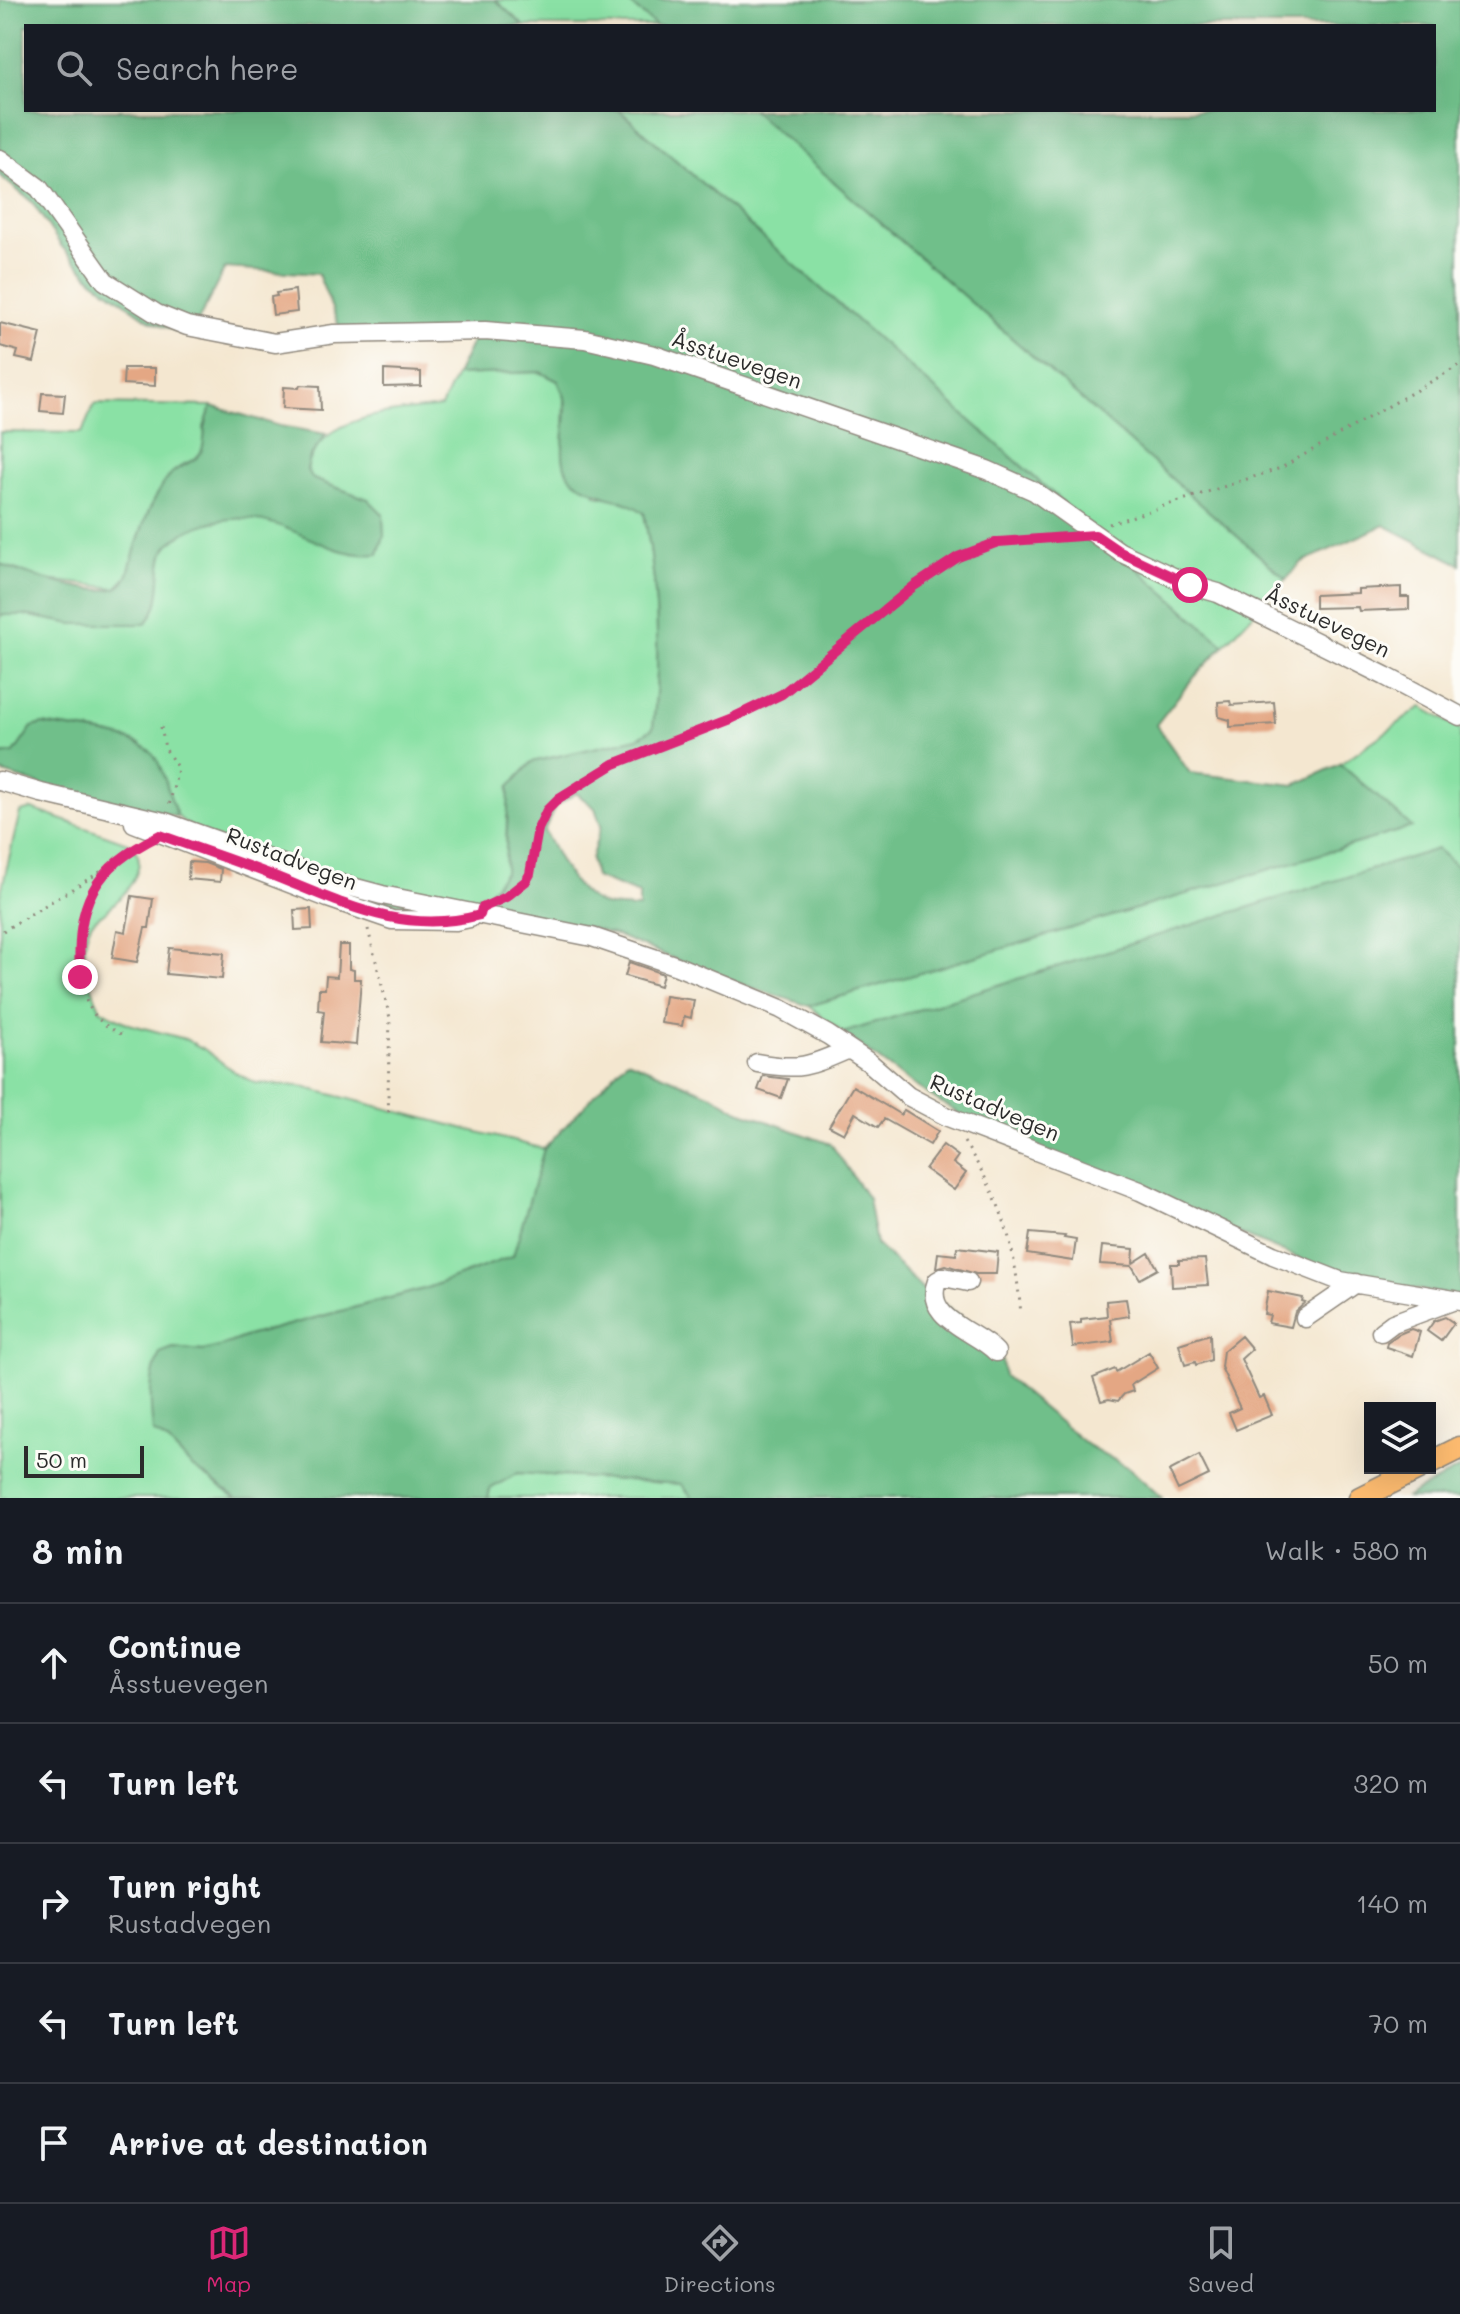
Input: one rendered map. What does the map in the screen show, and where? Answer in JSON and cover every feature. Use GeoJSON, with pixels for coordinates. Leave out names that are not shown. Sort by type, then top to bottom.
{"type":"FeatureCollection","features":[{"type":"Feature","properties":{"kind":"main road"},"geometry":{"type":"LineString","coordinates":[[1436,1460],[1460,1448]]}},
{"type":"Feature","properties":{"kind":"main road"},"geometry":{"type":"LineString","coordinates":[[1360,1498],[1408,1474]]}},
{"type":"Feature","properties":{"kind":"street","name":"Åsstuevegen"},"geometry":{"type":"LineString","coordinates":[[0,159],[39,188],[105,281],[157,314],[187,326],[275,343],[382,331],[485,331],[599,342],[668,360],[987,470],[1034,491],[1095,535],[1156,570],[1218,593],[1460,716]]}},
{"type":"Feature","properties":{"kind":"street","name":"Rustadvegen"},"geometry":{"type":"LineString","coordinates":[[0,781],[93,805],[333,882],[382,895],[592,937],[677,966],[781,1009],[849,1049],[908,1096],[948,1117],[1140,1191],[1273,1255],[1340,1281],[1457,1301]]}},
{"type":"Feature","properties":{"kind":"street"},"geometry":{"type":"LineString","coordinates":[[757,1063],[783,1068],[806,1067],[849,1049]]}},
{"type":"Feature","properties":{"kind":"street"},"geometry":{"type":"LineString","coordinates":[[968,1282],[944,1277],[937,1281],[934,1288],[939,1311],[953,1323],[986,1341],[996,1352]]}},
{"type":"Feature","properties":{"kind":"street"},"geometry":{"type":"LineString","coordinates":[[1305,1318],[1356,1283]]}},
{"type":"Feature","properties":{"kind":"street"},"geometry":{"type":"LineString","coordinates":[[1381,1332],[1393,1323],[1457,1301]]}},
{"type":"Feature","properties":{"kind":"path"},"geometry":{"type":"LineString","coordinates":[[480,915],[482,908],[506,897],[526,881],[538,829],[547,810],[559,798],[589,777],[647,749],[758,707],[782,694],[914,586],[958,557],[998,542],[1095,535],[1112,522],[1281,468],[1460,365]]}},
{"type":"Feature","properties":{"kind":"path"},"geometry":{"type":"LineString","coordinates":[[3,931],[113,865],[162,828],[178,769],[165,748],[161,727]]}},
{"type":"Feature","properties":{"kind":"path"},"geometry":{"type":"LineString","coordinates":[[113,865],[95,886],[81,917],[80,977],[87,1004],[104,1025],[121,1034]]}},
{"type":"Feature","properties":{"kind":"path"},"geometry":{"type":"LineString","coordinates":[[368,925],[390,1018],[389,1118]]}},
{"type":"Feature","properties":{"kind":"path"},"geometry":{"type":"LineString","coordinates":[[948,1117],[986,1176],[1004,1217],[1013,1252],[1021,1314]]}},
{"type":"Feature","properties":{"kind":"green space"},"geometry":{"type":"Polygon","coordinates":[[[0,0],[495,0],[522,24],[24,24],[24,112],[621,112],[1224,645],[1156,725],[1190,773],[1295,785],[1340,764],[1412,827],[809,1006],[722,978],[615,935],[587,927],[457,908],[487,895],[505,872],[509,787],[532,762],[638,738],[653,728],[657,620],[644,513],[585,487],[569,475],[563,455],[565,398],[558,381],[540,372],[456,375],[474,338],[345,341],[318,274],[225,268],[190,337],[149,320],[93,280],[62,247],[32,202],[0,176],[0,0]],[[576,793],[555,807],[544,831],[567,873],[582,891],[601,904],[639,908],[639,894],[595,877],[591,859],[601,826],[595,808],[576,793]]]}},
{"type":"Feature","properties":{"kind":"green space"},"geometry":{"type":"Polygon","coordinates":[[[495,0],[626,0],[654,24],[522,24],[495,0]]]}},
{"type":"Feature","properties":{"kind":"green space"},"geometry":{"type":"Polygon","coordinates":[[[626,0],[1460,0],[1460,564],[1384,525],[1302,562],[1286,579],[754,112],[1436,112],[1436,24],[654,24],[626,0]]]}},
{"type":"Feature","properties":{"kind":"green space"},"geometry":{"type":"Polygon","coordinates":[[[621,112],[754,112],[1286,579],[1224,645],[621,112]]]}},
{"type":"Feature","properties":{"kind":"green space"},"geometry":{"type":"Polygon","coordinates":[[[540,372],[558,381],[565,398],[563,459],[597,495],[631,503],[644,513],[657,620],[653,728],[638,738],[532,762],[507,816],[505,872],[487,895],[457,908],[373,901],[200,833],[176,814],[154,757],[131,740],[43,724],[32,727],[14,753],[0,755],[0,615],[25,615],[73,624],[145,624],[156,607],[165,549],[180,534],[233,518],[289,521],[368,499],[313,479],[307,470],[314,451],[326,437],[361,419],[441,407],[456,375],[540,372]]]}},
{"type":"Feature","properties":{"kind":"green space"},"geometry":{"type":"Polygon","coordinates":[[[94,404],[212,406],[204,427],[202,451],[171,475],[149,510],[127,577],[116,588],[46,580],[0,564],[0,432],[82,433],[94,404]]]}},
{"type":"Feature","properties":{"kind":"green space"},"geometry":{"type":"Polygon","coordinates":[[[212,406],[280,426],[326,434],[310,457],[307,470],[313,479],[368,499],[383,514],[384,536],[378,554],[356,554],[336,549],[259,520],[237,518],[212,522],[179,536],[164,551],[157,604],[145,624],[73,624],[25,615],[0,615],[0,564],[77,587],[108,590],[121,585],[127,577],[149,511],[162,486],[173,472],[200,454],[212,406]]]}},
{"type":"Feature","properties":{"kind":"green space"},"geometry":{"type":"Polygon","coordinates":[[[1422,707],[1460,729],[1460,869],[1437,849],[843,1033],[809,1006],[1411,827],[1340,764],[1422,707]]]}},
{"type":"Feature","properties":{"kind":"green space"},"geometry":{"type":"Polygon","coordinates":[[[43,724],[122,738],[149,750],[156,758],[178,817],[64,792],[0,772],[0,755],[14,753],[32,727],[43,724]]]}},
{"type":"Feature","properties":{"kind":"green space"},"geometry":{"type":"Polygon","coordinates":[[[32,809],[131,844],[137,853],[139,862],[133,881],[120,898],[92,922],[87,934],[87,968],[101,1010],[129,1024],[185,1039],[255,1083],[299,1086],[544,1149],[514,1256],[424,1289],[247,1336],[219,1347],[203,1351],[173,1348],[153,1432],[168,1442],[191,1466],[237,1498],[0,1498],[0,896],[20,812],[32,809]]]}},
{"type":"Feature","properties":{"kind":"green space"},"geometry":{"type":"Polygon","coordinates":[[[1437,849],[1460,869],[1460,1297],[1340,1276],[964,1117],[906,1080],[843,1033],[1437,849]]]}},
{"type":"Feature","properties":{"kind":"green space"},"geometry":{"type":"Polygon","coordinates":[[[627,1060],[714,1096],[739,1111],[831,1144],[868,1199],[876,1244],[926,1292],[1000,1343],[1004,1376],[1087,1445],[1129,1468],[1162,1498],[693,1498],[681,1484],[518,1473],[490,1489],[488,1498],[237,1498],[191,1466],[168,1442],[153,1432],[152,1382],[160,1353],[173,1348],[203,1351],[219,1347],[247,1336],[424,1289],[513,1256],[544,1149],[627,1060]]]}},
{"type":"Feature","properties":{"kind":"green space"},"geometry":{"type":"Polygon","coordinates":[[[1460,1468],[1460,1498],[1405,1498],[1460,1468]]]}},
{"type":"Feature","properties":{"kind":"green space"},"geometry":{"type":"Polygon","coordinates":[[[518,1473],[682,1484],[693,1498],[488,1498],[490,1489],[518,1473]]]}},
{"type":"Feature","properties":{"kind":"building"},"geometry":{"type":"Polygon","coordinates":[[[295,290],[297,312],[273,315],[271,297],[277,296],[276,293],[295,290]]]}},
{"type":"Feature","properties":{"kind":"building"},"geometry":{"type":"Polygon","coordinates":[[[0,323],[41,333],[34,362],[16,358],[18,351],[0,346],[0,323]]]}},
{"type":"Feature","properties":{"kind":"building"},"geometry":{"type":"Polygon","coordinates":[[[124,368],[155,368],[155,386],[123,384],[124,368]]]}},
{"type":"Feature","properties":{"kind":"building"},"geometry":{"type":"Polygon","coordinates":[[[384,370],[421,372],[421,386],[384,387],[384,370]]]}},
{"type":"Feature","properties":{"kind":"building"},"geometry":{"type":"Polygon","coordinates":[[[300,385],[320,386],[321,410],[283,408],[284,387],[299,388],[300,385]]]}},
{"type":"Feature","properties":{"kind":"building"},"geometry":{"type":"Polygon","coordinates":[[[42,393],[65,394],[63,413],[40,411],[42,393]]]}},
{"type":"Feature","properties":{"kind":"building"},"geometry":{"type":"Polygon","coordinates":[[[1401,587],[1401,597],[1409,597],[1409,609],[1359,611],[1358,607],[1315,608],[1315,595],[1401,587]]]}},
{"type":"Feature","properties":{"kind":"building"},"geometry":{"type":"Polygon","coordinates":[[[1230,701],[1231,705],[1274,702],[1276,724],[1230,727],[1230,720],[1219,717],[1218,702],[1230,701]]]}},
{"type":"Feature","properties":{"kind":"building"},"geometry":{"type":"Polygon","coordinates":[[[189,862],[205,863],[221,869],[220,882],[188,879],[189,862]]]}},
{"type":"Feature","properties":{"kind":"building"},"geometry":{"type":"Polygon","coordinates":[[[132,896],[153,899],[149,928],[145,928],[137,962],[112,958],[117,930],[126,932],[132,896]]]}},
{"type":"Feature","properties":{"kind":"building"},"geometry":{"type":"Polygon","coordinates":[[[311,909],[312,929],[295,930],[294,910],[311,909]]]}},
{"type":"Feature","properties":{"kind":"building"},"geometry":{"type":"Polygon","coordinates":[[[339,945],[349,945],[349,969],[354,970],[354,979],[361,979],[356,1045],[321,1042],[324,1011],[318,1010],[319,989],[325,989],[326,976],[337,977],[339,945]]]}},
{"type":"Feature","properties":{"kind":"building"},"geometry":{"type":"Polygon","coordinates":[[[169,948],[224,953],[222,979],[166,974],[169,948]]]}},
{"type":"Feature","properties":{"kind":"building"},"geometry":{"type":"Polygon","coordinates":[[[629,962],[663,974],[660,986],[625,976],[629,962]]]}},
{"type":"Feature","properties":{"kind":"building"},"geometry":{"type":"Polygon","coordinates":[[[665,996],[694,1000],[691,1018],[684,1016],[682,1026],[661,1023],[665,996]]]}},
{"type":"Feature","properties":{"kind":"building"},"geometry":{"type":"Polygon","coordinates":[[[763,1076],[788,1079],[781,1098],[758,1090],[763,1076]]]}},
{"type":"Feature","properties":{"kind":"building"},"geometry":{"type":"Polygon","coordinates":[[[853,1086],[901,1115],[904,1110],[938,1131],[930,1145],[884,1119],[878,1127],[855,1113],[844,1134],[829,1126],[853,1086]]]}},
{"type":"Feature","properties":{"kind":"building"},"geometry":{"type":"Polygon","coordinates":[[[943,1145],[958,1156],[953,1163],[966,1173],[954,1190],[925,1169],[943,1145]]]}},
{"type":"Feature","properties":{"kind":"building"},"geometry":{"type":"Polygon","coordinates":[[[1030,1233],[1076,1240],[1073,1261],[1027,1254],[1030,1233]]]}},
{"type":"Feature","properties":{"kind":"building"},"geometry":{"type":"Polygon","coordinates":[[[1102,1246],[1134,1249],[1133,1263],[1149,1253],[1158,1269],[1140,1279],[1132,1266],[1100,1264],[1102,1246]]]}},
{"type":"Feature","properties":{"kind":"building"},"geometry":{"type":"Polygon","coordinates":[[[957,1247],[998,1252],[996,1274],[976,1274],[946,1265],[936,1268],[938,1253],[956,1255],[957,1247]]]}},
{"type":"Feature","properties":{"kind":"building"},"geometry":{"type":"Polygon","coordinates":[[[1205,1259],[1208,1285],[1172,1287],[1171,1264],[1179,1264],[1179,1260],[1205,1259]]]}},
{"type":"Feature","properties":{"kind":"building"},"geometry":{"type":"Polygon","coordinates":[[[1268,1291],[1303,1298],[1302,1302],[1305,1303],[1295,1312],[1291,1327],[1268,1323],[1270,1315],[1264,1314],[1268,1291]]]}},
{"type":"Feature","properties":{"kind":"building"},"geometry":{"type":"Polygon","coordinates":[[[1126,1299],[1129,1316],[1110,1319],[1113,1342],[1073,1347],[1070,1324],[1081,1323],[1081,1319],[1107,1316],[1106,1301],[1126,1299]]]}},
{"type":"Feature","properties":{"kind":"building"},"geometry":{"type":"Polygon","coordinates":[[[1445,1317],[1454,1323],[1441,1341],[1427,1331],[1434,1321],[1445,1317]]]}},
{"type":"Feature","properties":{"kind":"building"},"geometry":{"type":"Polygon","coordinates":[[[1411,1329],[1420,1332],[1413,1356],[1386,1347],[1387,1342],[1411,1329]]]}},
{"type":"Feature","properties":{"kind":"building"},"geometry":{"type":"Polygon","coordinates":[[[1210,1334],[1211,1360],[1185,1365],[1179,1344],[1210,1334]]]}},
{"type":"Feature","properties":{"kind":"building"},"geometry":{"type":"Polygon","coordinates":[[[1241,1336],[1252,1349],[1241,1359],[1259,1398],[1264,1396],[1272,1415],[1236,1430],[1229,1413],[1240,1408],[1221,1367],[1223,1351],[1241,1336]]]}},
{"type":"Feature","properties":{"kind":"building"},"geometry":{"type":"Polygon","coordinates":[[[1149,1352],[1158,1368],[1131,1385],[1133,1391],[1124,1394],[1118,1401],[1101,1401],[1093,1378],[1115,1369],[1116,1372],[1149,1352]]]}},
{"type":"Feature","properties":{"kind":"building"},"geometry":{"type":"Polygon","coordinates":[[[1199,1455],[1209,1475],[1178,1490],[1169,1471],[1199,1455]]]}},
{"type":"Feature","properties":{"kind":"route"},"geometry":{"type":"LineString","coordinates":[[80,977],[81,917],[95,886],[113,865],[138,846],[160,835],[392,920],[456,921],[480,915],[482,908],[506,897],[526,881],[538,829],[552,803],[614,764],[730,719],[782,694],[914,586],[958,557],[998,542],[1095,535],[1120,552],[1190,585]]}}]}
